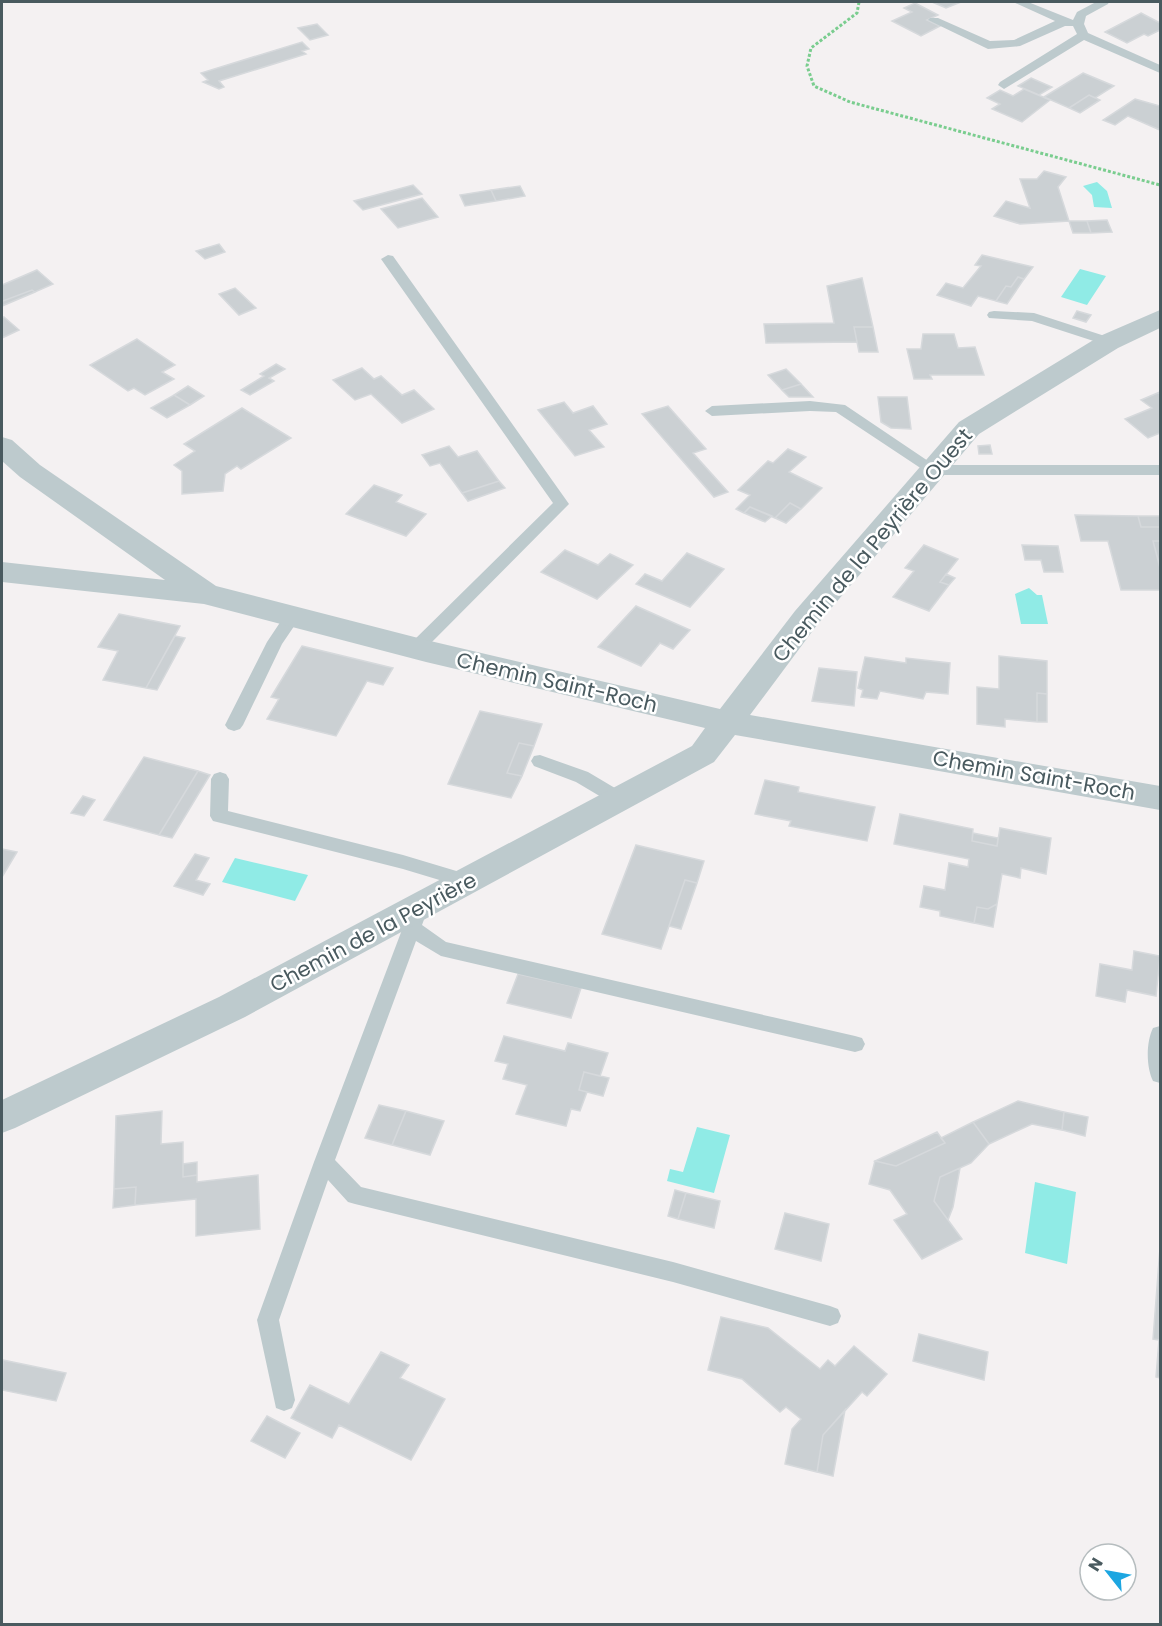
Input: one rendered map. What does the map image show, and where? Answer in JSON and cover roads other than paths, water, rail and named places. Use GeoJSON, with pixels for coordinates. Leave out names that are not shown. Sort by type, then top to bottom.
{"type":"FeatureCollection","features":[{"type":"Feature","properties":{"kind":"street","name":"Chemin de la Peyrière Ouest"},"geometry":{"type":"LineString","coordinates":[[727,722],[806,618],[969,428],[1109,342],[1161,318]]}},
{"type":"Feature","properties":{"kind":"street","name":"Chemin Saint-Roch"},"geometry":{"type":"LineString","coordinates":[[2,446],[30,471],[206,594],[416,648],[727,722],[1161,798]]}},
{"type":"Feature","properties":{"kind":"street"},"geometry":{"type":"LineString","coordinates":[[2,572],[206,594]]}},
{"type":"Feature","properties":{"kind":"street","name":"Chemin de la Peyrière"},"geometry":{"type":"LineString","coordinates":[[2,1117],[232,1008],[416,917],[466,881],[703,754],[727,722]]}},
{"type":"Feature","properties":{"kind":"lane"},"geometry":{"type":"LineString","coordinates":[[1018,2],[1161,69]]}},
{"type":"Feature","properties":{"kind":"lane"},"geometry":{"type":"LineString","coordinates":[[1081,30],[1081,14],[1104,2]]}},
{"type":"Feature","properties":{"kind":"lane"},"geometry":{"type":"LineString","coordinates":[[934,20],[988,45],[1016,44],[1063,22]]}},
{"type":"Feature","properties":{"kind":"lane"},"geometry":{"type":"LineString","coordinates":[[1004,85],[1081,30]]}},
{"type":"Feature","properties":{"kind":"lane"},"geometry":{"type":"LineString","coordinates":[[388,259],[561,504],[416,648]]}},
{"type":"Feature","properties":{"kind":"lane"},"geometry":{"type":"LineString","coordinates":[[994,315],[1034,317],[1109,342]]}},
{"type":"Feature","properties":{"kind":"lane"},"geometry":{"type":"LineString","coordinates":[[712,411],[810,406],[840,408],[931,470],[1161,470]]}},
{"type":"Feature","properties":{"kind":"lane"},"geometry":{"type":"LineString","coordinates":[[234,725],[275,642],[293,616]]}},
{"type":"Feature","properties":{"kind":"lane"},"geometry":{"type":"LineString","coordinates":[[540,761],[582,777],[619,799]]}},
{"type":"Feature","properties":{"kind":"lane"},"geometry":{"type":"LineString","coordinates":[[220,779],[219,816],[403,862],[466,881]]}},
{"type":"Feature","properties":{"kind":"lane"},"geometry":{"type":"LineString","coordinates":[[416,917],[441,948],[855,1044]]}},
{"type":"Feature","properties":{"kind":"lane"},"geometry":{"type":"LineString","coordinates":[[284,1400],[268,1320],[324,1162],[416,917]]}},
{"type":"Feature","properties":{"kind":"lane"},"geometry":{"type":"LineString","coordinates":[[1161,1034],[1158,1062],[1161,1075]]}},
{"type":"Feature","properties":{"kind":"lane"},"geometry":{"type":"LineString","coordinates":[[324,1162],[355,1195],[673,1272],[830,1316]]}},
{"type":"Feature","properties":{"kind":"water"},"geometry":{"type":"Polygon","coordinates":[[[1097,182],[1107,191],[1112,208],[1094,207],[1092,195],[1083,186],[1097,182]]]}},
{"type":"Feature","properties":{"kind":"water"},"geometry":{"type":"Polygon","coordinates":[[[1080,269],[1106,276],[1087,305],[1061,297],[1080,269]]]}},
{"type":"Feature","properties":{"kind":"water"},"geometry":{"type":"Polygon","coordinates":[[[1029,588],[1037,595],[1042,595],[1048,624],[1021,624],[1015,594],[1029,588]]]}},
{"type":"Feature","properties":{"kind":"water"},"geometry":{"type":"Polygon","coordinates":[[[235,858],[308,875],[295,901],[222,882],[235,858]]]}},
{"type":"Feature","properties":{"kind":"water"},"geometry":{"type":"Polygon","coordinates":[[[697,1127],[730,1135],[714,1193],[667,1181],[670,1169],[683,1172],[697,1127]]]}},
{"type":"Feature","properties":{"kind":"water"},"geometry":{"type":"Polygon","coordinates":[[[1035,1182],[1076,1192],[1067,1264],[1025,1253],[1035,1182]]]}}]}
